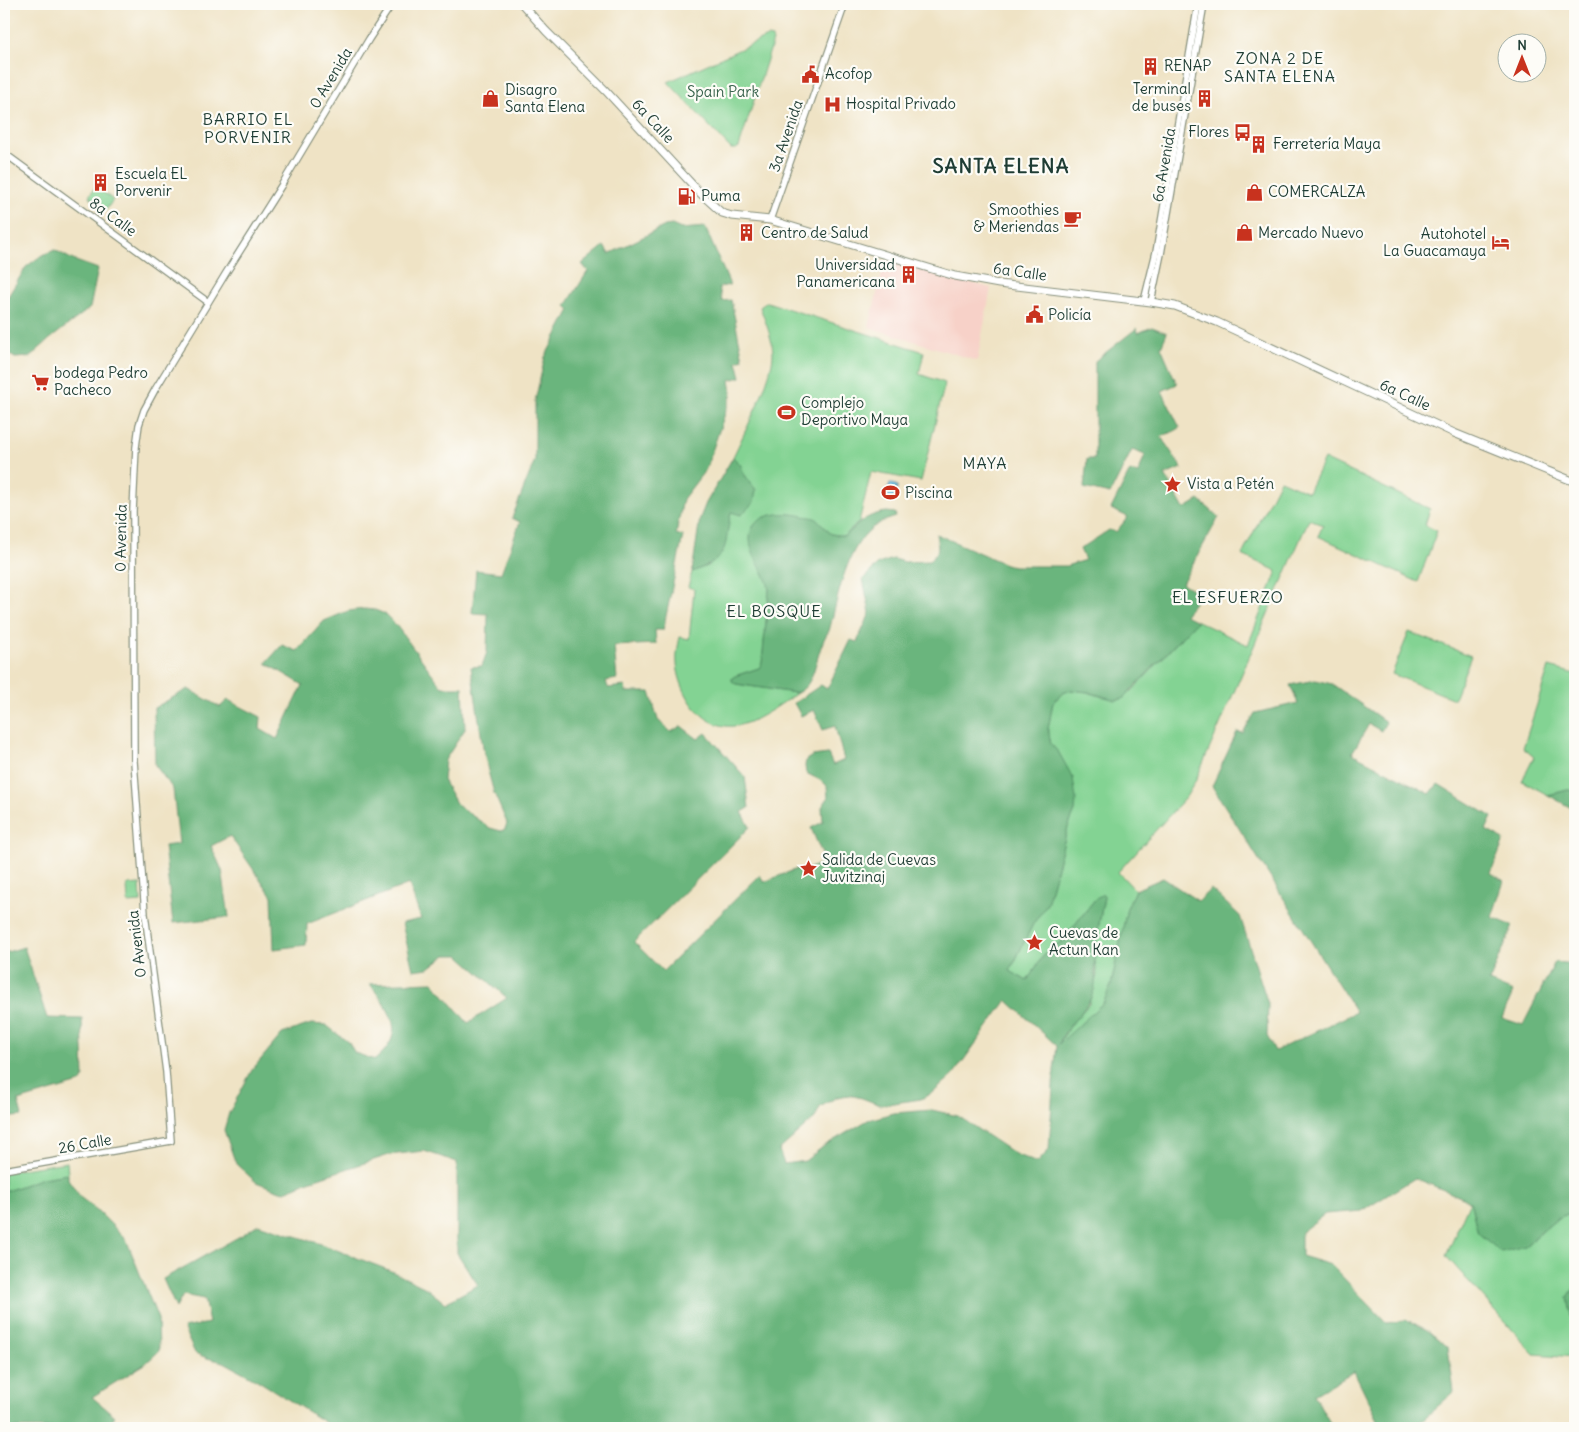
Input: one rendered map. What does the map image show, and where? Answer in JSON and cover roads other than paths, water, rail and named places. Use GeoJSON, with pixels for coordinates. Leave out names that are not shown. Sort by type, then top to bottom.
{"type":"FeatureCollection","features":[{"type":"Feature","properties":{"kind":"main road","name":"6a Calle"},"geometry":{"type":"LineString","coordinates":[[522,4],[606,91],[713,207],[722,213],[732,216],[770,220],[955,276],[999,284],[1148,301],[1175,306],[1217,322],[1454,433],[1575,482]]}},
{"type":"Feature","properties":{"kind":"street","name":"0 Avenida"},"geometry":{"type":"LineString","coordinates":[[171,1142],[166,1072],[155,1000],[140,858],[134,761],[133,511],[139,425],[144,410],[208,302],[392,4]]}},
{"type":"Feature","properties":{"kind":"street","name":"3a Avenida"},"geometry":{"type":"LineString","coordinates":[[770,220],[845,4]]}},
{"type":"Feature","properties":{"kind":"street","name":"6a Avenida"},"geometry":{"type":"LineString","coordinates":[[1148,301],[1198,4]]}},
{"type":"Feature","properties":{"kind":"street","name":"6a Avenida"},"geometry":{"type":"LineString","coordinates":[[1148,301],[1161,254],[1204,4]]}},
{"type":"Feature","properties":{"kind":"street","name":"8a Calle"},"geometry":{"type":"LineString","coordinates":[[4,153],[208,302]]}},
{"type":"Feature","properties":{"kind":"street","name":"26 Calle"},"geometry":{"type":"LineString","coordinates":[[4,1170],[171,1142]]}},
{"type":"Feature","properties":{"kind":"water","name":"Piscina"},"geometry":{"type":"Polygon","coordinates":[[[890,483],[898,486],[892,502],[884,500],[890,483]]]}},
{"type":"Feature","properties":{"kind":"place","name":"RENAP"},"geometry":{"type":"Point","coordinates":[1150,66]}},
{"type":"Feature","properties":{"kind":"place","name":"Acofop"},"geometry":{"type":"Point","coordinates":[811,74]}},
{"type":"Feature","properties":{"kind":"place","name":"Terminal de buses"},"geometry":{"type":"Point","coordinates":[1205,98]}},
{"type":"Feature","properties":{"kind":"place","name":"Disagro Santa Elena"},"geometry":{"type":"Point","coordinates":[491,99]}},
{"type":"Feature","properties":{"kind":"place","name":"Hospital Privado"},"geometry":{"type":"Point","coordinates":[832,104]}},
{"type":"Feature","properties":{"kind":"place","name":"Flores"},"geometry":{"type":"Point","coordinates":[1243,132]}},
{"type":"Feature","properties":{"kind":"place","name":"Ferretería Maya"},"geometry":{"type":"Point","coordinates":[1259,144]}},
{"type":"Feature","properties":{"kind":"place","name":"Escuela EL Porvenir"},"geometry":{"type":"Point","coordinates":[101,183]}},
{"type":"Feature","properties":{"kind":"place","name":"COMERCALZA"},"geometry":{"type":"Point","coordinates":[1254,192]}},
{"type":"Feature","properties":{"kind":"place","name":"Puma"},"geometry":{"type":"Point","coordinates":[687,196]}},
{"type":"Feature","properties":{"kind":"place","name":"Smoothies & Meriendas"},"geometry":{"type":"Point","coordinates":[1073,219]}},
{"type":"Feature","properties":{"kind":"place","name":"Centro de Salud"},"geometry":{"type":"Point","coordinates":[747,233]}},
{"type":"Feature","properties":{"kind":"place","name":"Mercado Nuevo"},"geometry":{"type":"Point","coordinates":[1244,233]}},
{"type":"Feature","properties":{"kind":"place","name":"Autohotel La Guacamaya"},"geometry":{"type":"Point","coordinates":[1500,243]}},
{"type":"Feature","properties":{"kind":"place","name":"Universidad Panamericana"},"geometry":{"type":"Point","coordinates":[909,274]}},
{"type":"Feature","properties":{"kind":"place","name":"Policía"},"geometry":{"type":"Point","coordinates":[1034,315]}},
{"type":"Feature","properties":{"kind":"place","name":"bodega Pedro Pacheco"},"geometry":{"type":"Point","coordinates":[40,382]}},
{"type":"Feature","properties":{"kind":"place","name":"Complejo Deportivo Maya"},"geometry":{"type":"Point","coordinates":[787,412]}},
{"type":"Feature","properties":{"kind":"place","name":"Vista a Petén"},"geometry":{"type":"Point","coordinates":[1173,484]}},
{"type":"Feature","properties":{"kind":"place","name":"Piscina"},"geometry":{"type":"Point","coordinates":[891,493]}},
{"type":"Feature","properties":{"kind":"place","name":"Salida de Cuevas Juvitzinaj"},"geometry":{"type":"Point","coordinates":[808,869]}},
{"type":"Feature","properties":{"kind":"place","name":"Cuevas de Actun Kan"},"geometry":{"type":"Point","coordinates":[1035,942]}},
{"type":"Feature","properties":{"kind":"district","name":"ZONA 2 DE SANTA ELENA"},"geometry":{"type":"Point","coordinates":[1280,67]}},
{"type":"Feature","properties":{"kind":"district","name":"BARRIO EL PORVENIR"},"geometry":{"type":"Point","coordinates":[248,128]}},
{"type":"Feature","properties":{"kind":"district","name":"SANTA ELENA"},"geometry":{"type":"Point","coordinates":[1001,166]}},
{"type":"Feature","properties":{"kind":"district","name":"MAYA"},"geometry":{"type":"Point","coordinates":[985,463]}},
{"type":"Feature","properties":{"kind":"district","name":"EL ESFUERZO"},"geometry":{"type":"Point","coordinates":[1228,597]}},
{"type":"Feature","properties":{"kind":"district","name":"EL BOSQUE"},"geometry":{"type":"Point","coordinates":[774,611]}},
{"type":"Feature","properties":{"kind":"park label","name":"Spain Park"},"geometry":{"type":"Point","coordinates":[723,92]}}]}
